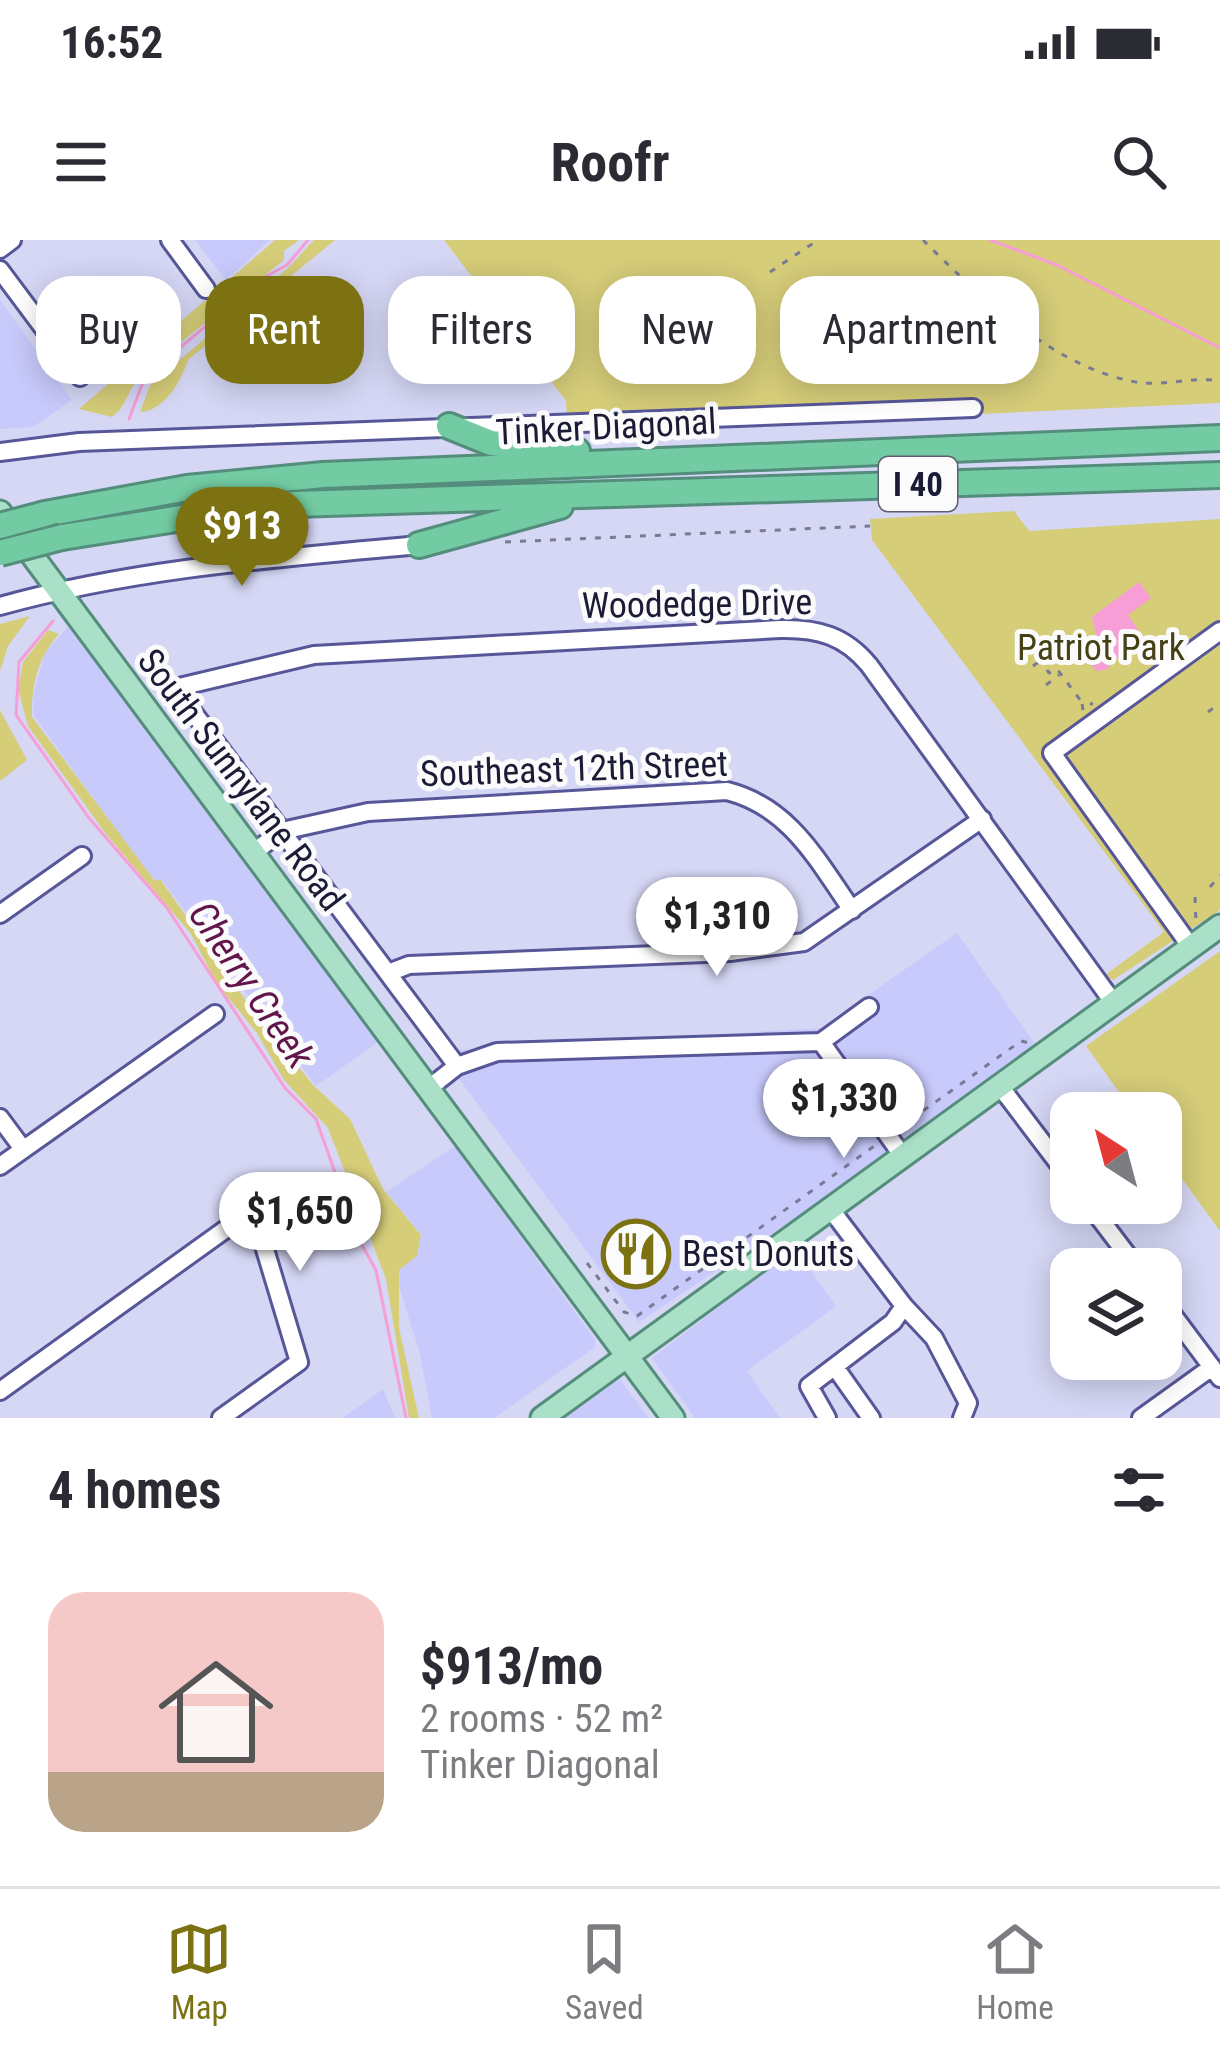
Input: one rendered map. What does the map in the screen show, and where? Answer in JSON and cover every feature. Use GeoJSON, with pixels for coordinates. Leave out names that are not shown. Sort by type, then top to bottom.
{"type":"FeatureCollection","features":[{"type":"Feature","properties":{"kind":"highway"},"geometry":{"type":"LineString","coordinates":[[448,426],[497,444],[675,459]]}},
{"type":"Feature","properties":{"kind":"highway","name":"Tinker Diagonal"},"geometry":{"type":"LineString","coordinates":[[0,526],[45,514],[265,480],[1220,438]]}},
{"type":"Feature","properties":{"kind":"highway","name":"Tinker Diagonal"},"geometry":{"type":"LineString","coordinates":[[0,553],[62,537],[264,506],[1220,476]]}},
{"type":"Feature","properties":{"kind":"highway"},"geometry":{"type":"LineString","coordinates":[[419,545],[483,523],[615,493]]}},
{"type":"Feature","properties":{"kind":"main road","name":"South Sunnylane Road"},"geometry":{"type":"LineString","coordinates":[[0,512],[673,1418]]}},
{"type":"Feature","properties":{"kind":"main road"},"geometry":{"type":"LineString","coordinates":[[542,1418],[1113,1002],[1194,936],[1220,926]]}},
{"type":"Feature","properties":{"kind":"street"},"geometry":{"type":"LineString","coordinates":[[0,249],[12,240]]}},
{"type":"Feature","properties":{"kind":"street"},"geometry":{"type":"LineString","coordinates":[[170,240],[205,288]]}},
{"type":"Feature","properties":{"kind":"street"},"geometry":{"type":"LineString","coordinates":[[0,270],[36,318]]}},
{"type":"Feature","properties":{"kind":"street","name":"Tinker Diagonal"},"geometry":{"type":"LineString","coordinates":[[0,452],[80,442],[973,408]]}},
{"type":"Feature","properties":{"kind":"street"},"geometry":{"type":"LineString","coordinates":[[0,606],[60,590],[272,558],[419,545]]}},
{"type":"Feature","properties":{"kind":"street","name":"Woodedge Drive"},"geometry":{"type":"LineString","coordinates":[[176,688],[262,664],[348,651],[808,628],[854,646],[1113,1002]]}},
{"type":"Feature","properties":{"kind":"street"},"geometry":{"type":"LineString","coordinates":[[1194,936],[1052,753],[1220,631]]}},
{"type":"Feature","properties":{"kind":"street","name":"South Sunnylane Road"},"geometry":{"type":"LineString","coordinates":[[176,688],[457,1066]]}},
{"type":"Feature","properties":{"kind":"street","name":"Southeast 12th Street"},"geometry":{"type":"LineString","coordinates":[[254,852],[282,831],[418,806],[727,791],[772,808],[796,831],[852,910]]}},
{"type":"Feature","properties":{"kind":"street"},"geometry":{"type":"LineString","coordinates":[[388,973],[409,965],[779,948],[804,942],[982,819]]}},
{"type":"Feature","properties":{"kind":"street"},"geometry":{"type":"LineString","coordinates":[[0,914],[82,856]]}},
{"type":"Feature","properties":{"kind":"street"},"geometry":{"type":"LineString","coordinates":[[429,1088],[457,1066],[496,1052],[820,1042],[869,1007]]}},
{"type":"Feature","properties":{"kind":"street"},"geometry":{"type":"LineString","coordinates":[[0,1166],[215,1014]]}},
{"type":"Feature","properties":{"kind":"street"},"geometry":{"type":"LineString","coordinates":[[820,1042],[902,1155]]}},
{"type":"Feature","properties":{"kind":"street"},"geometry":{"type":"LineString","coordinates":[[999,1084],[1050,1152]]}},
{"type":"Feature","properties":{"kind":"street"},"geometry":{"type":"LineString","coordinates":[[0,1118],[23,1149]]}},
{"type":"Feature","properties":{"kind":"street"},"geometry":{"type":"LineString","coordinates":[[829,1207],[934,1338],[968,1403],[962,1418]]}},
{"type":"Feature","properties":{"kind":"street"},"geometry":{"type":"LineString","coordinates":[[0,1391],[244,1216],[261,1236],[299,1362],[221,1418]]}},
{"type":"Feature","properties":{"kind":"street"},"geometry":{"type":"LineString","coordinates":[[1104,1224],[1122,1248]]}},
{"type":"Feature","properties":{"kind":"street"},"geometry":{"type":"LineString","coordinates":[[827,1418],[809,1386],[904,1306]]}},
{"type":"Feature","properties":{"kind":"street"},"geometry":{"type":"LineString","coordinates":[[1141,1418],[1216,1372],[1182,1327]]}},
{"type":"Feature","properties":{"kind":"street"},"geometry":{"type":"LineString","coordinates":[[835,1367],[872,1418]]}},
{"type":"Feature","properties":{"kind":"path"},"geometry":{"type":"LineString","coordinates":[[770,272],[818,240]]}},
{"type":"Feature","properties":{"kind":"path"},"geometry":{"type":"LineString","coordinates":[[923,240],[1007,320],[1056,350],[1131,381],[1220,381]]}},
{"type":"Feature","properties":{"kind":"path"},"geometry":{"type":"LineString","coordinates":[[490,542],[870,526]]}},
{"type":"Feature","properties":{"kind":"path"},"geometry":{"type":"LineString","coordinates":[[1033,635],[1048,655],[1049,673],[1058,669],[1082,703]]}},
{"type":"Feature","properties":{"kind":"path"},"geometry":{"type":"LineString","coordinates":[[1033,666],[1048,655]]}},
{"type":"Feature","properties":{"kind":"path"},"geometry":{"type":"LineString","coordinates":[[1046,685],[1061,674]]}},
{"type":"Feature","properties":{"kind":"path"},"geometry":{"type":"LineString","coordinates":[[1208,712],[1220,703]]}},
{"type":"Feature","properties":{"kind":"path"},"geometry":{"type":"LineString","coordinates":[[1210,886],[1220,875]]}},
{"type":"Feature","properties":{"kind":"path"},"geometry":{"type":"LineString","coordinates":[[1194,936],[1196,897]]}},
{"type":"Feature","properties":{"kind":"shaded area"},"geometry":{"type":"Polygon","coordinates":[[[195,240],[270,240],[230,276],[223,276],[195,240]]]}},
{"type":"Feature","properties":{"kind":"shaded area"},"geometry":{"type":"Polygon","coordinates":[[[0,300],[36,350],[36,384],[60,384],[72,400],[33,427],[0,429],[0,300]]]}},
{"type":"Feature","properties":{"kind":"shaded area"},"geometry":{"type":"Polygon","coordinates":[[[1139,582],[1151,598],[1128,615],[1141,634],[1106,670],[1096,671],[1078,647],[1096,635],[1092,617],[1139,582]]]}},
{"type":"Feature","properties":{"kind":"shaded area"},"geometry":{"type":"Polygon","coordinates":[[[68,627],[378,1042],[316,1086],[161,879],[156,881],[135,856],[34,716],[33,695],[45,652],[68,627]]]}},
{"type":"Feature","properties":{"kind":"shaded area"},"geometry":{"type":"Polygon","coordinates":[[[957,933],[1042,1054],[639,1322],[443,1057],[454,1050],[821,1028],[957,933]]]}},
{"type":"Feature","properties":{"kind":"shaded area"},"geometry":{"type":"Polygon","coordinates":[[[455,1146],[595,1340],[595,1347],[494,1418],[432,1418],[420,1354],[400,1289],[399,1270],[417,1256],[421,1234],[386,1192],[455,1146]]]}},
{"type":"Feature","properties":{"kind":"shaded area"},"geometry":{"type":"Polygon","coordinates":[[[795,1249],[836,1306],[747,1371],[780,1418],[695,1418],[652,1358],[795,1249]]]}},
{"type":"Feature","properties":{"kind":"shaded area"},"geometry":{"type":"Polygon","coordinates":[[[619,1378],[649,1418],[564,1418],[619,1378]]]}},
{"type":"Feature","properties":{"kind":"shaded area"},"geometry":{"type":"Polygon","coordinates":[[[383,1389],[395,1418],[343,1418],[383,1389]]]}},
{"type":"Feature","properties":{"kind":"green space"},"geometry":{"type":"Polygon","coordinates":[[[275,240],[299,240],[264,276],[233,276],[275,240]]]}},
{"type":"Feature","properties":{"kind":"green space"},"geometry":{"type":"Polygon","coordinates":[[[314,240],[335,240],[291,276],[279,276],[314,240]]]}},
{"type":"Feature","properties":{"kind":"green space"},"geometry":{"type":"Polygon","coordinates":[[[444,240],[1220,240],[1220,403],[784,423],[784,406],[567,415],[566,401],[553,384],[575,384],[575,276],[471,276],[444,240]]]}},
{"type":"Feature","properties":{"kind":"green space"},"geometry":{"type":"Polygon","coordinates":[[[205,300],[205,323],[181,342],[181,321],[205,300]]]}},
{"type":"Feature","properties":{"kind":"green space"},"geometry":{"type":"Polygon","coordinates":[[[205,338],[205,346],[188,360],[181,375],[181,359],[205,338]]]}},
{"type":"Feature","properties":{"kind":"green space"},"geometry":{"type":"Polygon","coordinates":[[[108,384],[135,384],[112,417],[79,409],[108,384]]]}},
{"type":"Feature","properties":{"kind":"green space"},"geometry":{"type":"Polygon","coordinates":[[[177,384],[157,407],[140,412],[150,385],[177,384]]]}},
{"type":"Feature","properties":{"kind":"green space","name":"Patriot Park"},"geometry":{"type":"Polygon","coordinates":[[[1014,511],[1029,531],[1220,519],[1220,910],[1113,980],[1105,975],[1164,932],[872,540],[870,519],[1014,511]]]}},
{"type":"Feature","properties":{"kind":"green space"},"geometry":{"type":"Polygon","coordinates":[[[30,616],[8,646],[0,671],[0,624],[30,616]]]}},
{"type":"Feature","properties":{"kind":"green space"},"geometry":{"type":"Polygon","coordinates":[[[48,630],[59,634],[37,673],[32,717],[155,881],[160,879],[254,1012],[314,1086],[350,1119],[383,1189],[421,1235],[417,1256],[399,1270],[399,1328],[419,1418],[409,1418],[386,1279],[328,1128],[284,1080],[257,1033],[217,984],[191,934],[106,834],[28,726],[18,689],[23,662],[48,630]]]}},
{"type":"Feature","properties":{"kind":"green space"},"geometry":{"type":"Polygon","coordinates":[[[0,710],[27,760],[0,781],[0,710]]]}},
{"type":"Feature","properties":{"kind":"green space"},"geometry":{"type":"Polygon","coordinates":[[[1220,951],[1220,1231],[1182,1179],[1182,1092],[1119,1092],[1086,1046],[1220,951]]]}},
{"type":"Feature","properties":{"kind":"waterway","name":"Cherry Creek"},"geometry":{"type":"LineString","coordinates":[[129,419],[143,382],[157,367],[263,278],[287,265],[308,240]]}},
{"type":"Feature","properties":{"kind":"waterway"},"geometry":{"type":"LineString","coordinates":[[990,240],[1057,265],[1220,348]]}},
{"type":"Feature","properties":{"kind":"waterway","name":"Cherry Creek"},"geometry":{"type":"LineString","coordinates":[[53,621],[19,662],[16,715],[89,818],[167,908],[285,1088],[316,1119],[359,1240],[376,1270],[406,1418]]}},
{"type":"Feature","properties":{"kind":"place","name":"Best Donuts"},"geometry":{"type":"Point","coordinates":[636,1254]}}]}
